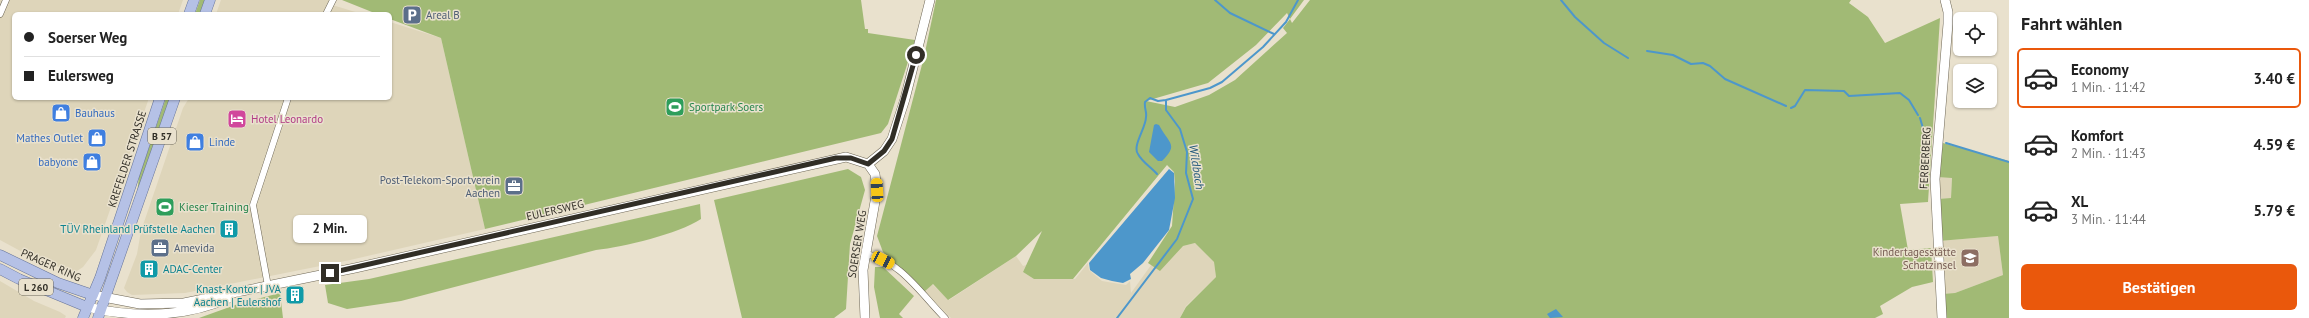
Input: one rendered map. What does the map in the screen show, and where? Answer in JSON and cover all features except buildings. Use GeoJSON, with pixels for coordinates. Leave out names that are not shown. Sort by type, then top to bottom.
{"type":"FeatureCollection","features":[{"type":"Feature","properties":{"kind":"main road"},"geometry":{"type":"LineString","coordinates":[[190,12],[194,0]]}},
{"type":"Feature","properties":{"kind":"main road"},"geometry":{"type":"LineString","coordinates":[[206,12],[210,0]]}},
{"type":"Feature","properties":{"kind":"main road"},"geometry":{"type":"LineString","coordinates":[[868,164],[880,155],[892,139],[905,99],[930,0]]}},
{"type":"Feature","properties":{"kind":"main road","name":"FERBERBERG"},"geometry":{"type":"LineString","coordinates":[[1942,318],[1935,179],[1948,24],[1948,12],[1945,0]]}},
{"type":"Feature","properties":{"kind":"main road","name":"KREFELDER STRASSE"},"geometry":{"type":"LineString","coordinates":[[83,318],[117,230],[133,173],[159,100]]}},
{"type":"Feature","properties":{"kind":"main road","name":"B 57"},"geometry":{"type":"LineString","coordinates":[[99,315],[174,100]]}},
{"type":"Feature","properties":{"kind":"main road","name":"EULERSWEG"},"geometry":{"type":"LineString","coordinates":[[93,295],[140,304],[162,305],[245,291],[360,267],[836,158],[851,158],[868,164]]}},
{"type":"Feature","properties":{"kind":"main road","name":"SOERSER WEG"},"geometry":{"type":"LineString","coordinates":[[865,318],[862,289],[865,254],[877,190],[875,174],[868,164]]}},
{"type":"Feature","properties":{"kind":"main road","name":"PRAGER RING"},"geometry":{"type":"LineString","coordinates":[[0,255],[58,283],[93,295]]}},
{"type":"Feature","properties":{"kind":"main road","name":"L 260"},"geometry":{"type":"LineString","coordinates":[[0,268],[26,282],[87,307]]}},
{"type":"Feature","properties":{"kind":"main road","name":"EULERSWEG"},"geometry":{"type":"LineString","coordinates":[[99,315],[138,316],[178,314],[211,306],[245,291]]}},
{"type":"Feature","properties":{"kind":"main road"},"geometry":{"type":"LineString","coordinates":[[87,307],[99,315]]}},
{"type":"Feature","properties":{"kind":"street"},"geometry":{"type":"LineString","coordinates":[[0,14],[6,0]]}},
{"type":"Feature","properties":{"kind":"street"},"geometry":{"type":"LineString","coordinates":[[327,12],[333,0]]}},
{"type":"Feature","properties":{"kind":"street"},"geometry":{"type":"LineString","coordinates":[[268,286],[253,204],[287,100]]}},
{"type":"Feature","properties":{"kind":"street"},"geometry":{"type":"LineString","coordinates":[[865,254],[874,255],[892,264],[945,318]]}},
{"type":"Feature","properties":{"kind":"shaded area"},"geometry":{"type":"Polygon","coordinates":[[[0,0],[183,0],[179,12],[12,12],[12,100],[148,100],[96,250],[83,267],[74,273],[26,254],[0,240],[0,0]]]}},
{"type":"Feature","properties":{"kind":"shaded area"},"geometry":{"type":"Polygon","coordinates":[[[221,0],[331,0],[329,4],[355,12],[217,12],[221,0]]]}},
{"type":"Feature","properties":{"kind":"shaded area"},"geometry":{"type":"Polygon","coordinates":[[[392,23],[441,38],[485,229],[350,260],[185,293],[132,295],[124,288],[137,254],[141,231],[183,108],[188,100],[392,100],[392,23]]]}},
{"type":"Feature","properties":{"kind":"shaded area"},"geometry":{"type":"Polygon","coordinates":[[[1938,177],[1952,177],[1951,198],[1937,199],[1938,177]]]}},
{"type":"Feature","properties":{"kind":"shaded area"},"geometry":{"type":"Polygon","coordinates":[[[1172,236],[1183,246],[1195,243],[1214,262],[1216,277],[1186,306],[1180,318],[951,318],[924,292],[932,284],[949,300],[1016,256],[1023,266],[1026,265],[1023,272],[1034,279],[1075,279],[1088,263],[1089,270],[1102,281],[1126,285],[1130,281],[1131,293],[1172,236]]]}},
{"type":"Feature","properties":{"kind":"shaded area","name":"Kindertagesstätte Schatzinsel"},"geometry":{"type":"Polygon","coordinates":[[[1998,236],[2003,275],[1955,293],[1942,294],[1939,241],[1998,236]]]}},
{"type":"Feature","properties":{"kind":"shaded area"},"geometry":{"type":"Polygon","coordinates":[[[0,281],[34,301],[60,312],[66,316],[65,318],[0,318],[0,281]]]}},
{"type":"Feature","properties":{"kind":"green space"},"geometry":{"type":"Polygon","coordinates":[[[200,0],[205,0],[201,12],[196,12],[200,0]]]}},
{"type":"Feature","properties":{"kind":"green space","name":"Sportpark Soers"},"geometry":{"type":"Polygon","coordinates":[[[342,0],[861,0],[865,29],[868,29],[868,33],[915,40],[888,124],[881,133],[485,229],[441,38],[392,20],[392,12],[372,12],[342,0]]]}},
{"type":"Feature","properties":{"kind":"green space"},"geometry":{"type":"Polygon","coordinates":[[[936,0],[1304,0],[1290,19],[1292,23],[1310,0],[1851,0],[1849,3],[1868,17],[1885,43],[1940,18],[1928,202],[1900,204],[1908,250],[1931,248],[1933,282],[1912,287],[1880,306],[1883,314],[1875,318],[1180,318],[1186,307],[1216,277],[1214,262],[1195,243],[1183,246],[1160,271],[1148,263],[1172,226],[1175,182],[1174,172],[1167,165],[1073,279],[1034,279],[1023,272],[1042,231],[1016,256],[948,300],[933,284],[924,292],[883,252],[877,236],[924,57],[936,0]],[[1287,13],[1256,45],[1208,83],[1146,101],[1175,107],[1209,95],[1235,80],[1287,33],[1283,28],[1290,19],[1287,13]]]}},
{"type":"Feature","properties":{"kind":"green space"},"geometry":{"type":"Polygon","coordinates":[[[165,100],[169,100],[137,194],[139,176],[165,100]]]}},
{"type":"Feature","properties":{"kind":"green space"},"geometry":{"type":"Polygon","coordinates":[[[1943,143],[2009,161],[2009,318],[1944,318],[1942,294],[1955,293],[2003,275],[1998,236],[1939,241],[1937,199],[1951,198],[1952,178],[1938,177],[1943,143]]]}},
{"type":"Feature","properties":{"kind":"green space"},"geometry":{"type":"Polygon","coordinates":[[[848,169],[861,177],[865,190],[850,244],[846,309],[834,318],[742,318],[714,200],[848,169]]]}},
{"type":"Feature","properties":{"kind":"green space"},"geometry":{"type":"Polygon","coordinates":[[[700,204],[701,219],[679,230],[650,239],[596,250],[401,301],[347,309],[328,303],[325,285],[369,279],[700,204]]]}},
{"type":"Feature","properties":{"kind":"green space"},"geometry":{"type":"Polygon","coordinates":[[[875,267],[883,267],[914,296],[899,314],[903,318],[880,318],[874,287],[875,267]]]}},
{"type":"Feature","properties":{"kind":"green space"},"geometry":{"type":"Polygon","coordinates":[[[280,293],[283,318],[199,318],[238,304],[280,293]]]}},
{"type":"Feature","properties":{"kind":"water"},"geometry":{"type":"Polygon","coordinates":[[[1154,125],[1159,125],[1171,144],[1170,151],[1162,161],[1158,161],[1149,152],[1154,125]]]}},
{"type":"Feature","properties":{"kind":"water"},"geometry":{"type":"Polygon","coordinates":[[[1169,169],[1174,173],[1175,198],[1169,230],[1143,263],[1130,274],[1131,279],[1123,283],[1101,278],[1090,270],[1089,263],[1169,169]]]}},
{"type":"Feature","properties":{"kind":"water"},"geometry":{"type":"Polygon","coordinates":[[[1556,309],[1563,317],[1550,318],[1547,314],[1556,309]]]}},
{"type":"Feature","properties":{"kind":"waterway"},"geometry":{"type":"LineString","coordinates":[[1215,0],[1230,13],[1274,34]]}},
{"type":"Feature","properties":{"kind":"waterway","name":"Wildbach"},"geometry":{"type":"LineString","coordinates":[[1117,318],[1177,239],[1193,199],[1186,173],[1187,152],[1180,129],[1166,110],[1166,100],[1210,88],[1222,82],[1263,47],[1286,22],[1298,0]]}},
{"type":"Feature","properties":{"kind":"waterway"},"geometry":{"type":"LineString","coordinates":[[1561,0],[1575,17],[1604,43],[1628,58]]}},
{"type":"Feature","properties":{"kind":"waterway"},"geometry":{"type":"LineString","coordinates":[[1647,51],[1673,55],[1691,64],[1703,63],[1710,66],[1725,79],[1786,106]]}},
{"type":"Feature","properties":{"kind":"waterway"},"geometry":{"type":"LineString","coordinates":[[1791,108],[1795,106],[1805,90],[1844,91],[1849,96],[1900,93],[1909,100],[1918,115]]}},
{"type":"Feature","properties":{"kind":"waterway"},"geometry":{"type":"LineString","coordinates":[[1157,174],[1140,157],[1137,151],[1137,146],[1145,121],[1145,102],[1150,98],[1158,101],[1166,100]]}},
{"type":"Feature","properties":{"kind":"waterway"},"geometry":{"type":"LineString","coordinates":[[1920,118],[1925,135],[1929,138]]}},
{"type":"Feature","properties":{"kind":"waterway"},"geometry":{"type":"LineString","coordinates":[[1946,143],[2009,162]]}},
{"type":"Feature","properties":{"kind":"place","name":"Areal B"},"geometry":{"type":"Point","coordinates":[412,15]}},
{"type":"Feature","properties":{"kind":"place","name":"Sportpark Soers"},"geometry":{"type":"Point","coordinates":[675,107]}},
{"type":"Feature","properties":{"kind":"place","name":"Bauhaus"},"geometry":{"type":"Point","coordinates":[61,113]}},
{"type":"Feature","properties":{"kind":"place","name":"Hotel Leonardo"},"geometry":{"type":"Point","coordinates":[237,119]}},
{"type":"Feature","properties":{"kind":"place","name":"Mathes Outlet"},"geometry":{"type":"Point","coordinates":[97,138]}},
{"type":"Feature","properties":{"kind":"place","name":"Linde"},"geometry":{"type":"Point","coordinates":[195,142]}},
{"type":"Feature","properties":{"kind":"place","name":"babyone"},"geometry":{"type":"Point","coordinates":[92,162]}},
{"type":"Feature","properties":{"kind":"place","name":"Post-Telekom-Sportverein Aachen"},"geometry":{"type":"Point","coordinates":[514,186]}},
{"type":"Feature","properties":{"kind":"place","name":"Kieser Training"},"geometry":{"type":"Point","coordinates":[165,207]}},
{"type":"Feature","properties":{"kind":"place","name":"TÜV Rheinland Prüfstelle Aachen"},"geometry":{"type":"Point","coordinates":[229,229]}},
{"type":"Feature","properties":{"kind":"place","name":"Amevida"},"geometry":{"type":"Point","coordinates":[160,248]}},
{"type":"Feature","properties":{"kind":"place","name":"Kindertagesstätte Schatzinsel"},"geometry":{"type":"Point","coordinates":[1970,258]}},
{"type":"Feature","properties":{"kind":"place","name":"ADAC-Center"},"geometry":{"type":"Point","coordinates":[149,269]}},
{"type":"Feature","properties":{"kind":"place","name":"Knast-Kontor | JVA Aachen | Eulershof"},"geometry":{"type":"Point","coordinates":[295,295]}},
{"type":"Feature","properties":{"kind":"route"},"geometry":{"type":"LineString","coordinates":[[330,273],[836,158],[846,157],[868,164],[884,151],[892,139],[905,99],[916,55]]}}]}
